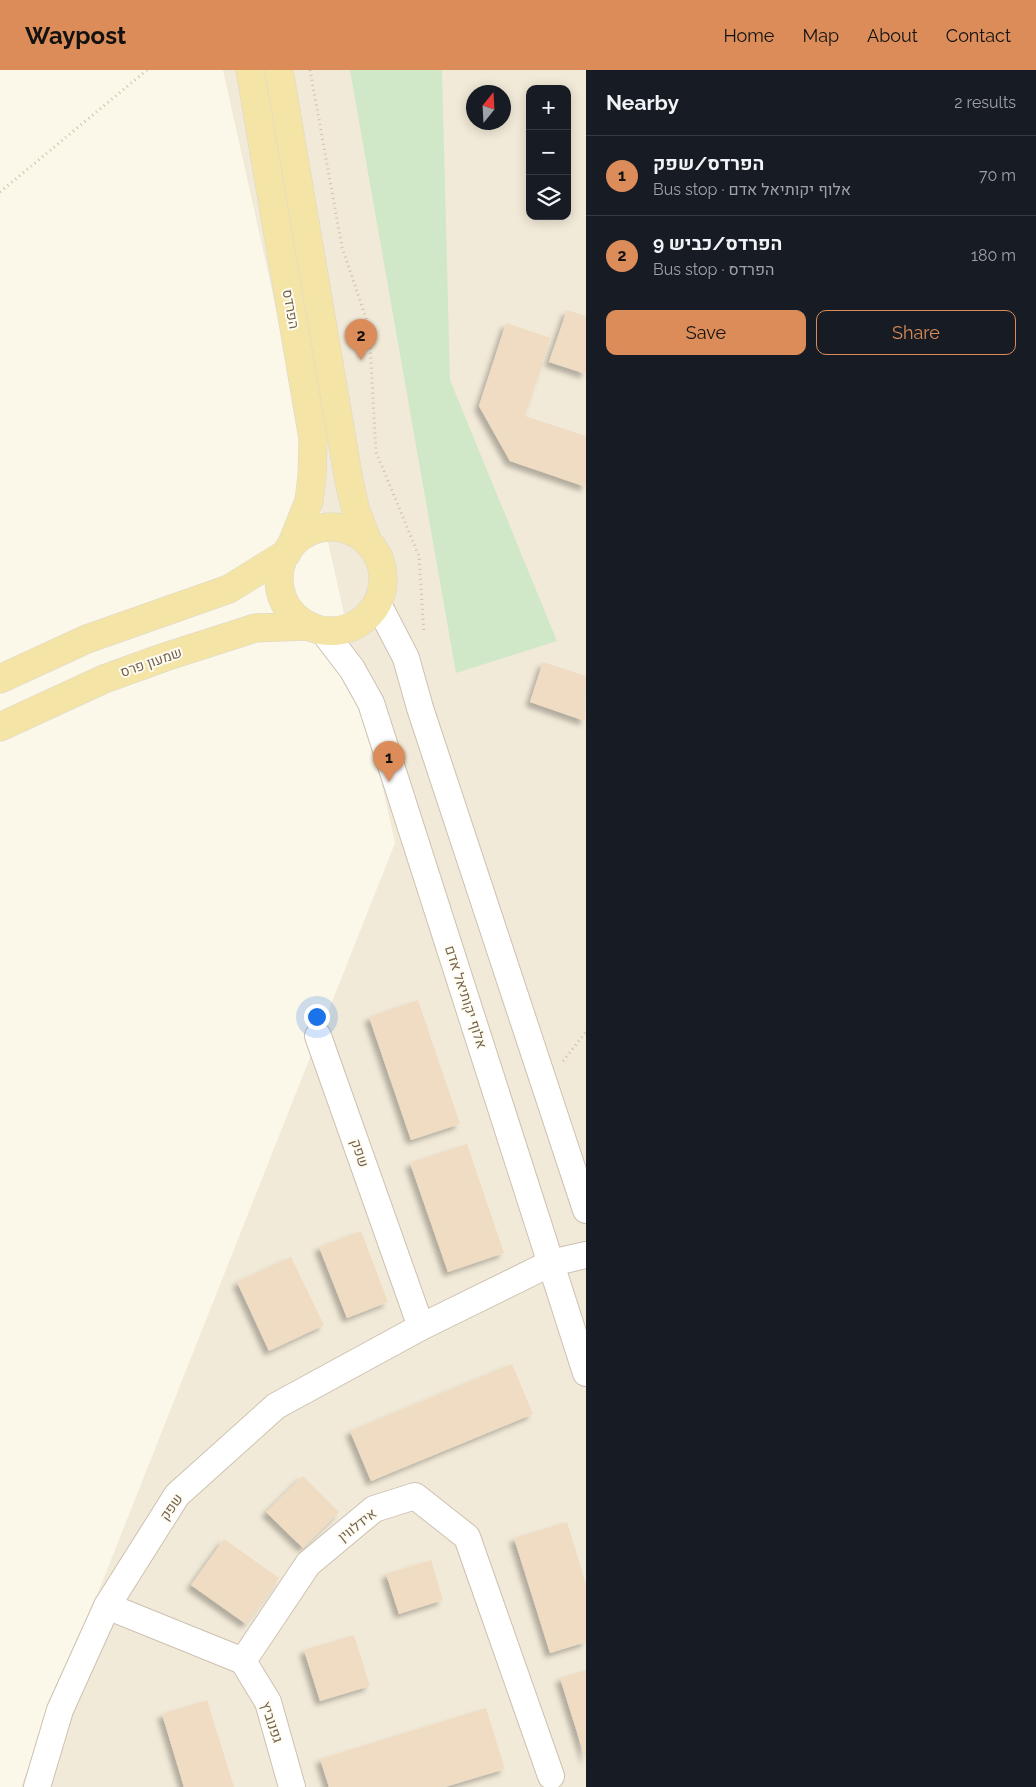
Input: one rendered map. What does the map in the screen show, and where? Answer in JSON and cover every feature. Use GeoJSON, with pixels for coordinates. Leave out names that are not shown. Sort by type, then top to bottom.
{"type":"FeatureCollection","features":[{"type":"Feature","properties":{"kind":"main road","name":"הפרדס"},"geometry":{"type":"LineString","coordinates":[[250,70],[313,439],[309,501],[289,549]]}},
{"type":"Feature","properties":{"kind":"main road","name":"הפרדס"},"geometry":{"type":"LineString","coordinates":[[279,70],[349,481],[356,511],[368,542]]}},
{"type":"Feature","properties":{"kind":"main road"},"geometry":{"type":"LineString","coordinates":[[0,679],[88,639],[151,615],[230,589],[289,549],[305,534],[321,528],[338,528],[354,532],[368,542],[378,556],[383,572],[383,588],[378,604],[368,616],[355,626],[339,631],[317,628],[298,619],[288,608],[282,596],[279,581],[281,566],[289,549]]}},
{"type":"Feature","properties":{"kind":"main road","name":"שמעון פרס"},"geometry":{"type":"LineString","coordinates":[[0,727],[104,679],[255,628],[317,628]]}},
{"type":"Feature","properties":{"kind":"street"},"geometry":{"type":"LineString","coordinates":[[378,604],[406,658],[586,1210]]}},
{"type":"Feature","properties":{"kind":"street","name":"אלוף יקותיאל אדם"},"geometry":{"type":"LineString","coordinates":[[317,628],[352,669],[371,703],[586,1373]]}},
{"type":"Feature","properties":{"kind":"street","name":"שפק"},"geometry":{"type":"LineString","coordinates":[[318,1036],[421,1327]]}},
{"type":"Feature","properties":{"kind":"street","name":"שפק"},"geometry":{"type":"LineString","coordinates":[[37,1787],[60,1710],[108,1606],[177,1496],[276,1406],[421,1327],[552,1263],[586,1255]]}},
{"type":"Feature","properties":{"kind":"street","name":"אידלווין"},"geometry":{"type":"LineString","coordinates":[[244,1661],[308,1564],[374,1509],[415,1496],[467,1537],[551,1776]]}},
{"type":"Feature","properties":{"kind":"street"},"geometry":{"type":"LineString","coordinates":[[108,1606],[244,1661]]}},
{"type":"Feature","properties":{"kind":"street","name":"גפנוביץ"},"geometry":{"type":"LineString","coordinates":[[244,1661],[268,1702],[292,1787]]}},
{"type":"Feature","properties":{"kind":"path"},"geometry":{"type":"LineString","coordinates":[[0,192],[147,70]]}},
{"type":"Feature","properties":{"kind":"path"},"geometry":{"type":"LineString","coordinates":[[310,70],[342,247],[369,327],[376,452],[419,556],[424,635]]}},
{"type":"Feature","properties":{"kind":"path"},"geometry":{"type":"LineString","coordinates":[[560,1050],[566,1068]]}},
{"type":"Feature","properties":{"kind":"shaded area"},"geometry":{"type":"Polygon","coordinates":[[[223,70],[586,70],[586,1787],[21,1787],[395,843],[223,70]]]}},
{"type":"Feature","properties":{"kind":"green space"},"geometry":{"type":"Polygon","coordinates":[[[350,70],[442,70],[450,380],[557,641],[456,673],[350,70]]]}},
{"type":"Feature","properties":{"kind":"building"},"geometry":{"type":"Polygon","coordinates":[[[567,310],[586,316],[586,374],[549,362],[567,310]]]}},
{"type":"Feature","properties":{"kind":"building"},"geometry":{"type":"Polygon","coordinates":[[[506,323],[551,338],[525,416],[586,436],[586,487],[510,461],[479,406],[506,323]]]}},
{"type":"Feature","properties":{"kind":"building"},"geometry":{"type":"Polygon","coordinates":[[[543,662],[586,676],[585,721],[530,702],[543,662]]]}},
{"type":"Feature","properties":{"kind":"building"},"geometry":{"type":"Polygon","coordinates":[[[418,1000],[460,1124],[411,1140],[369,1017],[418,1000]]]}},
{"type":"Feature","properties":{"kind":"building"},"geometry":{"type":"Polygon","coordinates":[[[467,1144],[504,1253],[448,1272],[410,1163],[467,1144]]]}},
{"type":"Feature","properties":{"kind":"building"},"geometry":{"type":"Polygon","coordinates":[[[361,1231],[388,1302],[347,1318],[319,1247],[361,1231]]]}},
{"type":"Feature","properties":{"kind":"building"},"geometry":{"type":"Polygon","coordinates":[[[291,1257],[324,1325],[269,1351],[237,1282],[291,1257]]]}},
{"type":"Feature","properties":{"kind":"building"},"geometry":{"type":"Polygon","coordinates":[[[512,1364],[533,1414],[371,1481],[350,1431],[512,1364]]]}},
{"type":"Feature","properties":{"kind":"building"},"geometry":{"type":"Polygon","coordinates":[[[303,1476],[339,1512],[303,1548],[266,1512],[303,1476]]]}},
{"type":"Feature","properties":{"kind":"building"},"geometry":{"type":"Polygon","coordinates":[[[567,1522],[586,1584],[586,1642],[550,1653],[514,1538],[567,1522]]]}},
{"type":"Feature","properties":{"kind":"building"},"geometry":{"type":"Polygon","coordinates":[[[224,1539],[279,1578],[246,1624],[191,1585],[224,1539]]]}},
{"type":"Feature","properties":{"kind":"building"},"geometry":{"type":"Polygon","coordinates":[[[431,1560],[443,1600],[399,1614],[386,1574],[431,1560]]]}},
{"type":"Feature","properties":{"kind":"building"},"geometry":{"type":"Polygon","coordinates":[[[354,1635],[370,1686],[320,1701],[304,1650],[354,1635]]]}},
{"type":"Feature","properties":{"kind":"building"},"geometry":{"type":"Polygon","coordinates":[[[586,1670],[586,1761],[560,1678],[586,1670]]]}},
{"type":"Feature","properties":{"kind":"building"},"geometry":{"type":"Polygon","coordinates":[[[207,1700],[234,1787],[184,1787],[162,1714],[207,1700]]]}},
{"type":"Feature","properties":{"kind":"building"},"geometry":{"type":"Polygon","coordinates":[[[486,1708],[505,1769],[445,1787],[329,1787],[320,1759],[486,1708]]]}},
{"type":"Feature","properties":{"kind":"place","name":"הפרדס/כביש 9"},"geometry":{"type":"Point","coordinates":[361,360]}},
{"type":"Feature","properties":{"kind":"place","name":"הפרדס/שפק"},"geometry":{"type":"Point","coordinates":[389,782]}}]}
